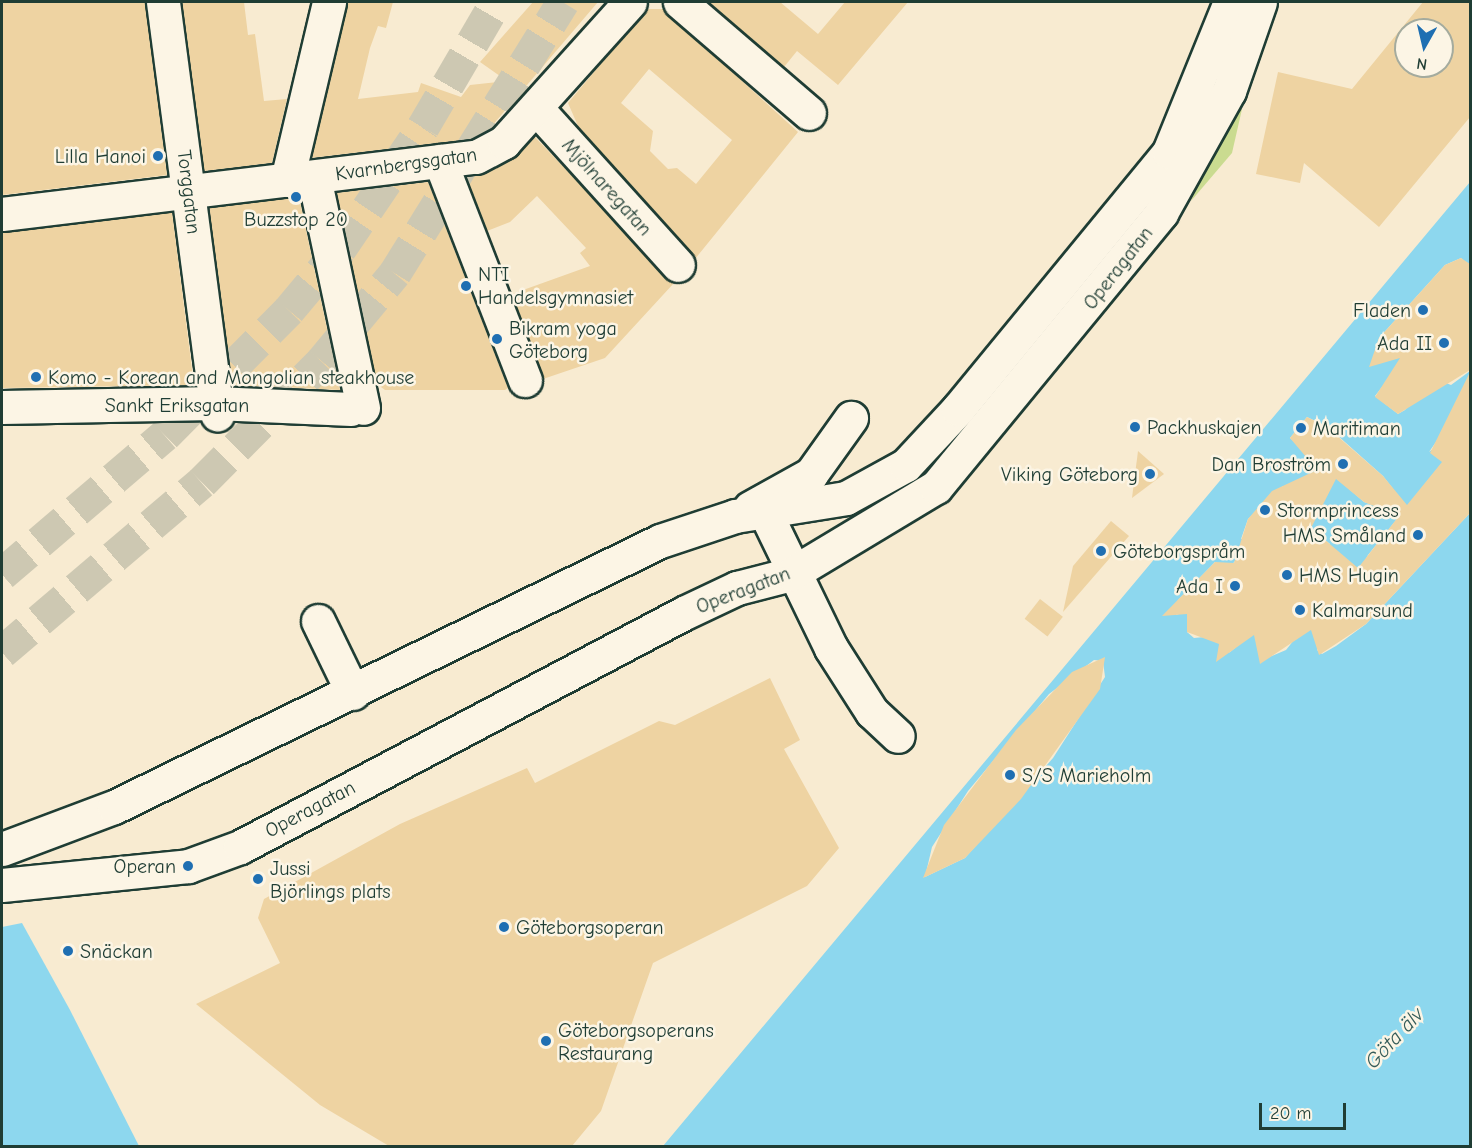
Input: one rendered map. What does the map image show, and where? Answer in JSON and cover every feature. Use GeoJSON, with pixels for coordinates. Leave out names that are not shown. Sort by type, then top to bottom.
{"type":"FeatureCollection","features":[{"type":"Feature","properties":{"kind":"street","name":"Torggatan"},"geometry":{"type":"LineString","coordinates":[[163,2],[215,400]]}},
{"type":"Feature","properties":{"kind":"street"},"geometry":{"type":"LineString","coordinates":[[300,179],[329,2]]}},
{"type":"Feature","properties":{"kind":"street","name":"Kvarnbergsgatan"},"geometry":{"type":"LineString","coordinates":[[2,214],[476,157],[504,142],[537,109],[630,2]]}},
{"type":"Feature","properties":{"kind":"street"},"geometry":{"type":"LineString","coordinates":[[680,2],[809,113]]}},
{"type":"Feature","properties":{"kind":"street","name":"Operagatan"},"geometry":{"type":"LineString","coordinates":[[2,849],[114,807],[353,693],[660,541],[750,514],[846,498],[906,465],[933,439],[1169,152],[1230,2]]}},
{"type":"Feature","properties":{"kind":"street","name":"Operagatan"},"geometry":{"type":"LineString","coordinates":[[2,885],[188,866],[240,847],[684,613],[737,588],[791,573],[936,487],[1072,326],[1185,175],[1229,91],[1260,2]]}},
{"type":"Feature","properties":{"kind":"street","name":"Mjölnaregatan"},"geometry":{"type":"LineString","coordinates":[[537,109],[678,265]]}},
{"type":"Feature","properties":{"kind":"street"},"geometry":{"type":"LineString","coordinates":[[440,161],[525,380]]}},
{"type":"Feature","properties":{"kind":"street","name":"Sankt Eriksgatan"},"geometry":{"type":"LineString","coordinates":[[2,407],[215,400],[357,408],[300,179]]}},
{"type":"Feature","properties":{"kind":"street"},"geometry":{"type":"LineString","coordinates":[[851,418],[811,474],[750,514],[791,573],[872,712],[898,736]]}},
{"type":"Feature","properties":{"kind":"street"},"geometry":{"type":"LineString","coordinates":[[318,621],[353,693]]}},
{"type":"Feature","properties":{"kind":"green space"},"geometry":{"type":"Polygon","coordinates":[[[1232,108],[1242,109],[1232,153],[1191,201],[1232,108]]]}},
{"type":"Feature","properties":{"kind":"water","name":"Göta älv"},"geometry":{"type":"Polygon","coordinates":[[[1470,182],[1470,267],[1461,258],[1445,265],[1379,338],[1373,365],[1470,274],[1375,396],[1398,414],[1405,410],[1470,333],[1452,357],[1446,383],[1451,385],[1470,371],[1470,393],[1429,452],[1470,420],[1470,428],[1368,555],[1317,650],[1322,654],[1366,624],[1470,513],[1470,1146],[663,1146],[1470,182]],[[1307,417],[1290,438],[1364,502],[1378,507],[1394,490],[1383,476],[1328,427],[1307,417]],[[1283,486],[1248,519],[1241,539],[1250,536],[1287,490],[1283,486]],[[1293,492],[1187,618],[1187,632],[1194,638],[1215,636],[1317,517],[1321,508],[1293,492]],[[1311,528],[1229,653],[1265,623],[1330,544],[1311,528]],[[1215,562],[1178,600],[1176,615],[1191,610],[1223,565],[1215,562]],[[1337,586],[1260,661],[1286,650],[1337,586]],[[1094,660],[1049,694],[968,791],[932,847],[925,877],[965,858],[1053,758],[1105,677],[1103,661],[1094,660]]]}},
{"type":"Feature","properties":{"kind":"water"},"geometry":{"type":"Polygon","coordinates":[[[22,923],[70,1010],[139,1146],[2,1146],[2,927],[22,923]]]}},
{"type":"Feature","properties":{"kind":"building"},"geometry":{"type":"Polygon","coordinates":[[[2,2],[145,2],[167,175],[2,195],[2,2]]]}},
{"type":"Feature","properties":{"kind":"building"},"geometry":{"type":"Polygon","coordinates":[[[182,2],[244,2],[248,35],[255,34],[264,101],[287,99],[272,163],[204,171],[182,2]]]}},
{"type":"Feature","properties":{"kind":"building"},"geometry":{"type":"Polygon","coordinates":[[[347,2],[393,2],[386,28],[378,26],[370,48],[358,99],[418,92],[421,83],[461,97],[470,85],[507,81],[480,62],[533,2],[598,2],[491,127],[470,139],[311,158],[347,2]]]}},
{"type":"Feature","properties":{"kind":"building"},"geometry":{"type":"Polygon","coordinates":[[[708,2],[780,2],[818,34],[845,2],[908,2],[838,85],[797,51],[784,67],[708,2]]]}},
{"type":"Feature","properties":{"kind":"building"},"geometry":{"type":"Polygon","coordinates":[[[1423,2],[1470,2],[1470,117],[1379,227],[1304,163],[1300,183],[1256,174],[1278,72],[1352,89],[1394,38],[1394,78],[1454,78],[1454,18],[1410,18],[1423,2]]]}},
{"type":"Feature","properties":{"kind":"building"},"geometry":{"type":"Polygon","coordinates":[[[647,9],[663,9],[798,132],[695,259],[578,126],[568,103],[647,9]],[[649,69],[621,103],[653,131],[650,151],[668,169],[677,168],[696,184],[732,140],[649,69]]]}},
{"type":"Feature","properties":{"kind":"building"},"geometry":{"type":"Polygon","coordinates":[[[534,136],[674,283],[605,358],[543,379],[512,294],[590,266],[580,253],[586,248],[537,196],[510,222],[487,231],[466,177],[513,159],[534,136]]]}},
{"type":"Feature","properties":{"kind":"building"},"geometry":{"type":"Polygon","coordinates":[[[428,182],[508,388],[505,390],[385,390],[377,384],[336,193],[428,182]]]}},
{"type":"Feature","properties":{"kind":"building"},"geometry":{"type":"Polygon","coordinates":[[[299,197],[340,390],[237,385],[232,380],[209,208],[299,197]]]}},
{"type":"Feature","properties":{"kind":"building"},"geometry":{"type":"Polygon","coordinates":[[[172,212],[194,385],[2,388],[2,232],[172,212]]]}},
{"type":"Feature","properties":{"kind":"building"},"geometry":{"type":"Polygon","coordinates":[[[1461,258],[1470,264],[1470,370],[1398,414],[1375,397],[1400,358],[1369,367],[1379,338],[1445,265],[1461,258]]]}},
{"type":"Feature","properties":{"kind":"building"},"geometry":{"type":"Polygon","coordinates":[[[1470,372],[1470,513],[1366,624],[1319,655],[1311,630],[1260,664],[1254,635],[1216,662],[1219,644],[1187,632],[1187,614],[1162,616],[1215,562],[1234,563],[1248,519],[1272,491],[1317,470],[1290,438],[1307,417],[1327,427],[1383,476],[1407,505],[1442,462],[1430,453],[1470,372]],[[1336,479],[1311,528],[1358,568],[1399,516],[1364,502],[1336,479]]]}},
{"type":"Feature","properties":{"kind":"building"},"geometry":{"type":"Polygon","coordinates":[[[1138,451],[1164,474],[1132,498],[1138,451]]]}},
{"type":"Feature","properties":{"kind":"building","name":"Göteborgspråm"},"geometry":{"type":"Polygon","coordinates":[[[1111,521],[1129,536],[1063,612],[1073,566],[1111,521]]]}},
{"type":"Feature","properties":{"kind":"building"},"geometry":{"type":"Polygon","coordinates":[[[1040,599],[1063,617],[1047,637],[1025,619],[1040,599]]]}},
{"type":"Feature","properties":{"kind":"building","name":"S/S Marieholm"},"geometry":{"type":"Polygon","coordinates":[[[1105,657],[1100,689],[1021,799],[965,858],[923,878],[944,825],[1016,730],[1072,672],[1105,657]]]}},
{"type":"Feature","properties":{"kind":"building","name":"Göteborgsoperan"},"geometry":{"type":"Polygon","coordinates":[[[770,678],[800,740],[784,749],[839,848],[807,886],[653,963],[601,1111],[572,1146],[389,1146],[320,1105],[196,1004],[280,963],[258,918],[264,899],[400,824],[527,768],[535,783],[659,721],[675,725],[770,678]]]}},
{"type":"Feature","properties":{"kind":"tunnel"},"geometry":{"type":"LineString","coordinates":[[2,574],[165,435],[289,310],[340,249],[423,127],[496,2]]}},
{"type":"Feature","properties":{"kind":"tunnel"},"geometry":{"type":"LineString","coordinates":[[2,652],[202,482],[322,361],[395,273],[563,2]]}},
{"type":"Feature","properties":{"kind":"place","name":"Lilla Hanoi"},"geometry":{"type":"Point","coordinates":[158,156]}},
{"type":"Feature","properties":{"kind":"place","name":"Buzzstop 20"},"geometry":{"type":"Point","coordinates":[296,197]}},
{"type":"Feature","properties":{"kind":"place","name":"NTI Handelsgymnasiet"},"geometry":{"type":"Point","coordinates":[466,286]}},
{"type":"Feature","properties":{"kind":"place","name":"Fladen"},"geometry":{"type":"Point","coordinates":[1423,310]}},
{"type":"Feature","properties":{"kind":"place","name":"Bikram yoga Göteborg"},"geometry":{"type":"Point","coordinates":[497,339]}},
{"type":"Feature","properties":{"kind":"place","name":"Ada II"},"geometry":{"type":"Point","coordinates":[1444,343]}},
{"type":"Feature","properties":{"kind":"place","name":"Komo - Korean and Mongolian steakhouse"},"geometry":{"type":"Point","coordinates":[36,377]}},
{"type":"Feature","properties":{"kind":"place","name":"Packhuskajen"},"geometry":{"type":"Point","coordinates":[1135,427]}},
{"type":"Feature","properties":{"kind":"place","name":"Maritiman"},"geometry":{"type":"Point","coordinates":[1301,428]}},
{"type":"Feature","properties":{"kind":"place","name":"Dan Broström"},"geometry":{"type":"Point","coordinates":[1343,464]}},
{"type":"Feature","properties":{"kind":"place","name":"Viking Göteborg"},"geometry":{"type":"Point","coordinates":[1150,474]}},
{"type":"Feature","properties":{"kind":"place","name":"Stormprincess"},"geometry":{"type":"Point","coordinates":[1265,510]}},
{"type":"Feature","properties":{"kind":"place","name":"HMS Småland"},"geometry":{"type":"Point","coordinates":[1418,535]}},
{"type":"Feature","properties":{"kind":"place","name":"Göteborgspråm"},"geometry":{"type":"Point","coordinates":[1101,551]}},
{"type":"Feature","properties":{"kind":"place","name":"HMS Hugin"},"geometry":{"type":"Point","coordinates":[1287,575]}},
{"type":"Feature","properties":{"kind":"place","name":"Ada I"},"geometry":{"type":"Point","coordinates":[1235,586]}},
{"type":"Feature","properties":{"kind":"place","name":"Kalmarsund"},"geometry":{"type":"Point","coordinates":[1300,610]}},
{"type":"Feature","properties":{"kind":"place","name":"S/S Marieholm"},"geometry":{"type":"Point","coordinates":[1010,775]}},
{"type":"Feature","properties":{"kind":"place","name":"Operan"},"geometry":{"type":"Point","coordinates":[188,866]}},
{"type":"Feature","properties":{"kind":"place","name":"Jussi Björlings plats"},"geometry":{"type":"Point","coordinates":[258,879]}},
{"type":"Feature","properties":{"kind":"place","name":"Göteborgsoperan"},"geometry":{"type":"Point","coordinates":[504,927]}},
{"type":"Feature","properties":{"kind":"place","name":"Snäckan"},"geometry":{"type":"Point","coordinates":[68,951]}},
{"type":"Feature","properties":{"kind":"place","name":"Göteborgsoperans Restaurang"},"geometry":{"type":"Point","coordinates":[546,1041]}}]}
